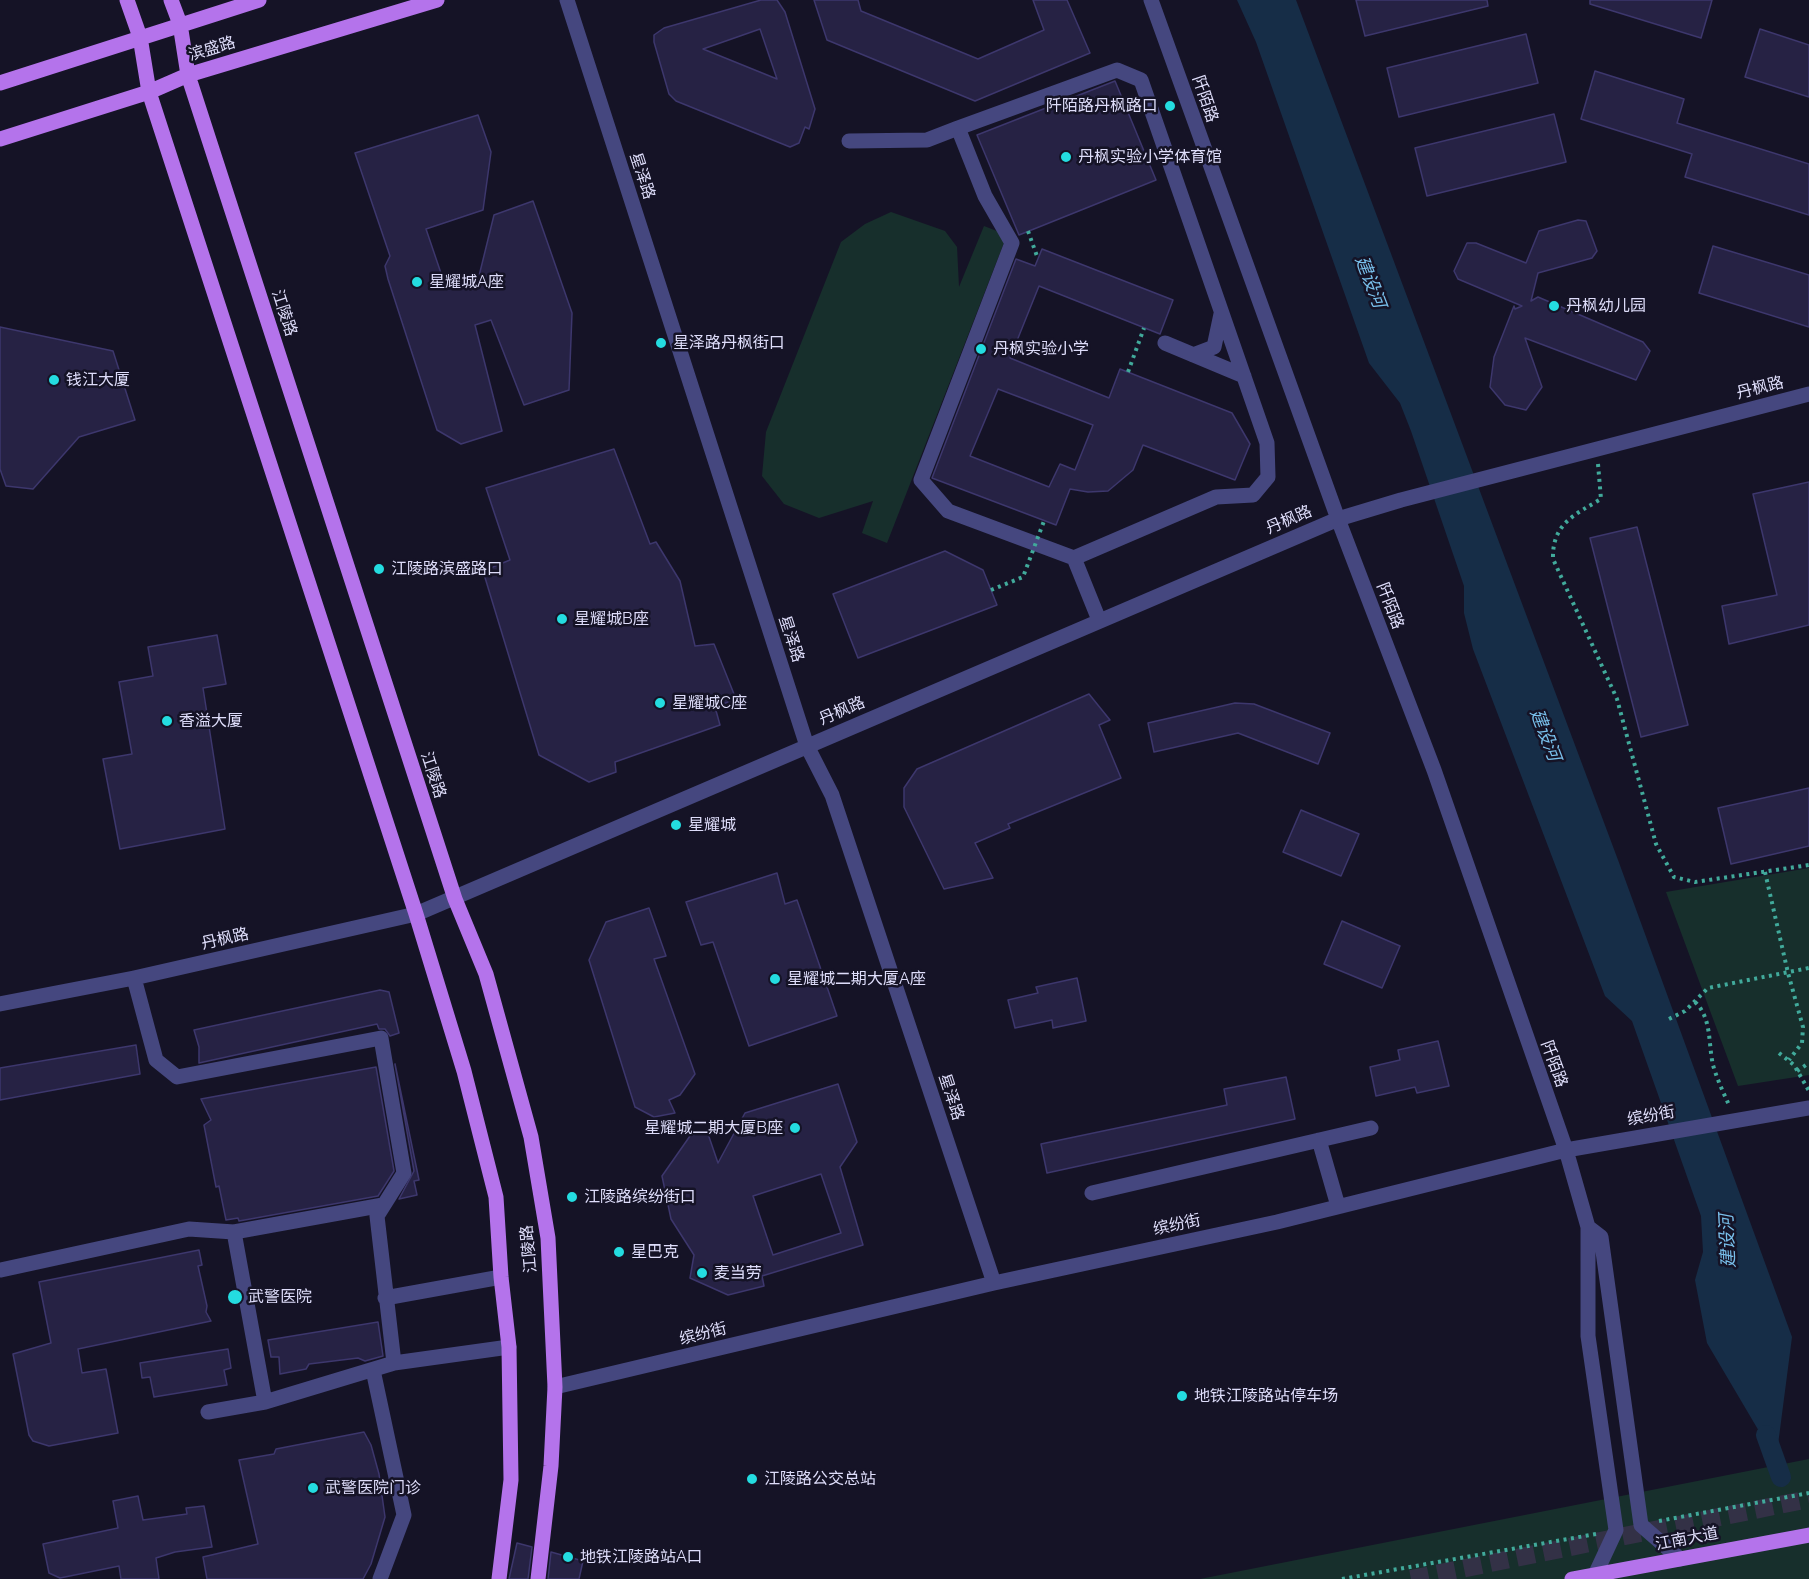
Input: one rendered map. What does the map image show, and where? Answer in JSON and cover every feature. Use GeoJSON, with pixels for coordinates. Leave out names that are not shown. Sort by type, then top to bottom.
{"type":"FeatureCollection","features":[{"type":"Feature","properties":{"kind":"main road","name":"江陵路"},"geometry":{"type":"LineString","coordinates":[[128,0],[140,37],[149,92],[416,914],[464,1071],[496,1197],[501,1277],[509,1347],[511,1480],[499,1579]]}},
{"type":"Feature","properties":{"kind":"main road","name":"江陵路"},"geometry":{"type":"LineString","coordinates":[[171,0],[180,24],[188,75],[455,898],[486,974],[531,1137],[548,1238],[555,1387],[551,1466],[538,1579]]}},
{"type":"Feature","properties":{"kind":"main road","name":"滨盛路"},"geometry":{"type":"LineString","coordinates":[[0,83],[259,0]]}},
{"type":"Feature","properties":{"kind":"main road","name":"滨盛路"},"geometry":{"type":"LineString","coordinates":[[0,139],[149,92],[188,75],[437,0]]}},
{"type":"Feature","properties":{"kind":"main road","name":"江南大道"},"geometry":{"type":"LineString","coordinates":[[1572,1579],[1809,1535]]}},
{"type":"Feature","properties":{"kind":"street","name":"星泽路"},"geometry":{"type":"LineString","coordinates":[[567,0],[807,746],[832,795],[994,1283]]}},
{"type":"Feature","properties":{"kind":"street","name":"阡陌路"},"geometry":{"type":"LineString","coordinates":[[1151,0],[1338,519],[1434,770],[1566,1150],[1588,1227],[1588,1336],[1616,1530]]}},
{"type":"Feature","properties":{"kind":"street"},"geometry":{"type":"LineString","coordinates":[[849,141],[927,140],[958,128],[1117,70],[1141,80],[1267,443],[1268,477],[1253,495],[1216,497],[1074,558],[948,511],[921,480],[1012,243],[985,196],[958,128]]}},
{"type":"Feature","properties":{"kind":"street"},"geometry":{"type":"LineString","coordinates":[[1194,355],[1214,347],[1221,311]]}},
{"type":"Feature","properties":{"kind":"street"},"geometry":{"type":"LineString","coordinates":[[1165,343],[1244,376]]}},
{"type":"Feature","properties":{"kind":"street","name":"丹枫路"},"geometry":{"type":"LineString","coordinates":[[0,1004],[134,978],[416,914],[1338,519],[1401,500],[1809,394]]}},
{"type":"Feature","properties":{"kind":"street"},"geometry":{"type":"LineString","coordinates":[[1074,558],[1099,620]]}},
{"type":"Feature","properties":{"kind":"street"},"geometry":{"type":"LineString","coordinates":[[134,978],[156,1060],[177,1077],[381,1038],[404,1173],[376,1216],[384,1298],[394,1363]]}},
{"type":"Feature","properties":{"kind":"street","name":"缤纷街"},"geometry":{"type":"LineString","coordinates":[[555,1387],[994,1283],[1338,1206],[1566,1150],[1722,1121],[1809,1108]]}},
{"type":"Feature","properties":{"kind":"street"},"geometry":{"type":"LineString","coordinates":[[1092,1193],[1371,1128]]}},
{"type":"Feature","properties":{"kind":"street"},"geometry":{"type":"LineString","coordinates":[[1319,1140],[1338,1206]]}},
{"type":"Feature","properties":{"kind":"street"},"geometry":{"type":"LineString","coordinates":[[1,1270],[189,1229],[234,1232],[383,1205]]}},
{"type":"Feature","properties":{"kind":"street","name":"阡陌路"},"geometry":{"type":"LineString","coordinates":[[1588,1227],[1601,1237],[1641,1525]]}},
{"type":"Feature","properties":{"kind":"street"},"geometry":{"type":"LineString","coordinates":[[234,1232],[265,1402]]}},
{"type":"Feature","properties":{"kind":"street"},"geometry":{"type":"LineString","coordinates":[[384,1298],[501,1277]]}},
{"type":"Feature","properties":{"kind":"street"},"geometry":{"type":"LineString","coordinates":[[208,1412],[265,1402],[394,1363],[509,1347]]}},
{"type":"Feature","properties":{"kind":"street"},"geometry":{"type":"LineString","coordinates":[[373,1370],[404,1515],[380,1579]]}},
{"type":"Feature","properties":{"kind":"street"},"geometry":{"type":"LineString","coordinates":[[1641,1525],[1680,1559]]}},
{"type":"Feature","properties":{"kind":"street"},"geometry":{"type":"LineString","coordinates":[[1595,1575],[1616,1530]]}},
{"type":"Feature","properties":{"kind":"path"},"geometry":{"type":"LineString","coordinates":[[1028,231],[1038,259]]}},
{"type":"Feature","properties":{"kind":"path"},"geometry":{"type":"LineString","coordinates":[[1128,372],[1144,328]]}},
{"type":"Feature","properties":{"kind":"path"},"geometry":{"type":"LineString","coordinates":[[1596,449],[1601,499],[1570,517],[1552,541],[1553,559],[1617,699],[1656,844],[1674,877],[1695,882],[1809,865]]}},
{"type":"Feature","properties":{"kind":"path"},"geometry":{"type":"LineString","coordinates":[[991,590],[1023,577],[1044,521]]}},
{"type":"Feature","properties":{"kind":"path"},"geometry":{"type":"LineString","coordinates":[[1765,872],[1804,1035],[1802,1043],[1789,1060]]}},
{"type":"Feature","properties":{"kind":"path"},"geometry":{"type":"LineString","coordinates":[[1669,1019],[1685,1011],[1708,988],[1809,968]]}},
{"type":"Feature","properties":{"kind":"path"},"geometry":{"type":"LineString","coordinates":[[1695,1002],[1702,1008],[1709,1027],[1713,1065],[1729,1105]]}},
{"type":"Feature","properties":{"kind":"path"},"geometry":{"type":"LineString","coordinates":[[1779,1053],[1789,1060],[1809,1091]]}},
{"type":"Feature","properties":{"kind":"path"},"geometry":{"type":"LineString","coordinates":[[1797,1071],[1809,1063]]}},
{"type":"Feature","properties":{"kind":"path"},"geometry":{"type":"LineString","coordinates":[[1641,1525],[1809,1493]]}},
{"type":"Feature","properties":{"kind":"path"},"geometry":{"type":"LineString","coordinates":[[1342,1579],[1616,1530]]}},
{"type":"Feature","properties":{"kind":"green space"},"geometry":{"type":"Polygon","coordinates":[[[891,212],[945,231],[957,247],[959,287],[984,226],[1007,235],[887,543],[862,533],[873,501],[819,518],[784,504],[762,476],[766,432],[841,242],[865,224],[891,212]]]}},
{"type":"Feature","properties":{"kind":"green space"},"geometry":{"type":"Polygon","coordinates":[[[1809,868],[1809,1075],[1738,1086],[1666,892],[1809,868]]]}},
{"type":"Feature","properties":{"kind":"green space"},"geometry":{"type":"Polygon","coordinates":[[[1809,1459],[1809,1579],[1200,1579],[1809,1459]]]}},
{"type":"Feature","properties":{"kind":"water"},"geometry":{"type":"Polygon","coordinates":[[[1237,0],[1296,0],[1618,860],[1792,1337],[1776,1460],[1707,1343],[1695,1280],[1703,1252],[1701,1216],[1632,1021],[1605,996],[1473,649],[1464,613],[1464,586],[1411,431],[1400,403],[1369,363],[1256,42],[1237,0]]]}},
{"type":"Feature","properties":{"kind":"building"},"geometry":{"type":"Polygon","coordinates":[[[761,0],[777,0],[785,12],[815,109],[809,129],[805,127],[799,143],[790,147],[676,101],[669,94],[654,42],[654,35],[664,28],[761,0]],[[760,29],[703,49],[777,79],[760,29]]]}},
{"type":"Feature","properties":{"kind":"building"},"geometry":{"type":"Polygon","coordinates":[[[814,0],[858,0],[861,11],[978,59],[1044,30],[1033,0],[1067,0],[1090,53],[975,101],[827,40],[814,0]]]}},
{"type":"Feature","properties":{"kind":"building"},"geometry":{"type":"Polygon","coordinates":[[[1356,0],[1487,0],[1488,6],[1365,36],[1356,0]]]}},
{"type":"Feature","properties":{"kind":"building"},"geometry":{"type":"Polygon","coordinates":[[[1590,0],[1712,0],[1701,38],[1590,4],[1590,0]]]}},
{"type":"Feature","properties":{"kind":"building"},"geometry":{"type":"Polygon","coordinates":[[[1760,29],[1809,45],[1809,97],[1745,77],[1760,29]]]}},
{"type":"Feature","properties":{"kind":"building"},"geometry":{"type":"Polygon","coordinates":[[[1526,34],[1538,83],[1399,117],[1387,68],[1526,34]]]}},
{"type":"Feature","properties":{"kind":"building"},"geometry":{"type":"Polygon","coordinates":[[[1595,71],[1684,99],[1677,123],[1809,164],[1809,215],[1685,177],[1692,154],[1581,119],[1595,71]]]}},
{"type":"Feature","properties":{"kind":"building","name":"丹枫实验小学体育馆"},"geometry":{"type":"Polygon","coordinates":[[[1115,81],[1156,180],[1019,235],[977,135],[1115,81]]]}},
{"type":"Feature","properties":{"kind":"building"},"geometry":{"type":"Polygon","coordinates":[[[1554,114],[1566,162],[1427,196],[1415,148],[1554,114]]]}},
{"type":"Feature","properties":{"kind":"building","name":"星耀城A座"},"geometry":{"type":"Polygon","coordinates":[[[478,115],[491,152],[483,210],[426,229],[445,285],[479,276],[494,215],[533,201],[572,313],[569,390],[524,405],[491,320],[475,325],[502,431],[461,444],[437,430],[388,279],[385,266],[390,256],[355,153],[478,115]]]}},
{"type":"Feature","properties":{"kind":"building","name":"丹枫幼儿园"},"geometry":{"type":"Polygon","coordinates":[[[1578,220],[1586,221],[1597,251],[1592,258],[1538,273],[1531,301],[1538,297],[1643,342],[1650,351],[1636,380],[1525,338],[1542,387],[1526,410],[1505,405],[1490,387],[1494,357],[1514,306],[1515,309],[1522,306],[1458,279],[1454,271],[1467,243],[1476,243],[1526,263],[1539,231],[1578,220]]]}},
{"type":"Feature","properties":{"kind":"building"},"geometry":{"type":"Polygon","coordinates":[[[1713,246],[1809,275],[1809,327],[1699,293],[1713,246]]]}},
{"type":"Feature","properties":{"kind":"building"},"geometry":{"type":"Polygon","coordinates":[[[1042,249],[1173,300],[1160,334],[1039,286],[1010,358],[1109,398],[1120,369],[1232,413],[1250,444],[1235,480],[1143,445],[1133,470],[1108,491],[1088,492],[1070,489],[1056,525],[932,478],[1016,259],[1035,266],[1042,249]],[[998,389],[970,456],[1049,487],[1060,464],[1075,470],[1093,425],[998,389]]]}},
{"type":"Feature","properties":{"kind":"building","name":"钱江大厦"},"geometry":{"type":"Polygon","coordinates":[[[0,327],[113,351],[135,420],[79,437],[33,489],[6,486],[0,469],[0,327]]]}},
{"type":"Feature","properties":{"kind":"building","name":"星耀城B座"},"geometry":{"type":"Polygon","coordinates":[[[614,449],[650,544],[656,542],[680,581],[695,646],[714,644],[736,699],[715,707],[720,725],[615,762],[616,772],[589,782],[539,755],[483,571],[510,560],[486,488],[614,449]]]}},
{"type":"Feature","properties":{"kind":"building"},"geometry":{"type":"Polygon","coordinates":[[[1809,482],[1809,625],[1729,644],[1722,606],[1777,595],[1753,494],[1809,482]]]}},
{"type":"Feature","properties":{"kind":"building"},"geometry":{"type":"Polygon","coordinates":[[[1637,527],[1688,725],[1641,737],[1590,538],[1637,527]]]}},
{"type":"Feature","properties":{"kind":"building"},"geometry":{"type":"Polygon","coordinates":[[[945,551],[983,570],[997,605],[858,658],[833,594],[945,551]]]}},
{"type":"Feature","properties":{"kind":"building","name":"香溢大厦"},"geometry":{"type":"Polygon","coordinates":[[[217,635],[226,684],[203,688],[225,829],[120,849],[103,759],[132,754],[119,682],[153,676],[148,647],[217,635]]]}},
{"type":"Feature","properties":{"kind":"building"},"geometry":{"type":"Polygon","coordinates":[[[1089,694],[1110,720],[1099,725],[1121,778],[1008,824],[1010,828],[975,843],[993,878],[944,889],[904,807],[904,788],[917,769],[1089,694]]]}},
{"type":"Feature","properties":{"kind":"building"},"geometry":{"type":"Polygon","coordinates":[[[1235,703],[1254,704],[1330,733],[1318,764],[1238,733],[1154,752],[1148,723],[1235,703]]]}},
{"type":"Feature","properties":{"kind":"building"},"geometry":{"type":"Polygon","coordinates":[[[1809,788],[1809,846],[1731,864],[1718,808],[1809,788]]]}},
{"type":"Feature","properties":{"kind":"building"},"geometry":{"type":"Polygon","coordinates":[[[1301,810],[1359,834],[1341,876],[1283,852],[1301,810]]]}},
{"type":"Feature","properties":{"kind":"building","name":"星耀城二期大厦A座"},"geometry":{"type":"Polygon","coordinates":[[[777,873],[785,904],[797,900],[837,1016],[749,1046],[713,942],[701,945],[686,902],[777,873]]]}},
{"type":"Feature","properties":{"kind":"building"},"geometry":{"type":"Polygon","coordinates":[[[649,908],[666,956],[654,959],[695,1074],[680,1095],[669,1100],[675,1113],[654,1117],[635,1107],[589,960],[606,922],[649,908]]]}},
{"type":"Feature","properties":{"kind":"building"},"geometry":{"type":"Polygon","coordinates":[[[1342,921],[1400,946],[1382,988],[1324,964],[1342,921]]]}},
{"type":"Feature","properties":{"kind":"building"},"geometry":{"type":"Polygon","coordinates":[[[1077,978],[1086,1021],[1053,1028],[1052,1020],[1015,1028],[1008,1000],[1038,993],[1036,987],[1077,978]]]}},
{"type":"Feature","properties":{"kind":"building"},"geometry":{"type":"Polygon","coordinates":[[[380,990],[389,992],[399,1033],[390,1036],[385,1029],[379,1029],[377,1024],[199,1063],[199,1047],[194,1030],[380,990]]]}},
{"type":"Feature","properties":{"kind":"building"},"geometry":{"type":"Polygon","coordinates":[[[1438,1041],[1449,1086],[1417,1093],[1415,1087],[1376,1096],[1370,1067],[1400,1060],[1398,1050],[1438,1041]]]}},
{"type":"Feature","properties":{"kind":"building"},"geometry":{"type":"Polygon","coordinates":[[[136,1045],[140,1074],[0,1100],[0,1068],[136,1045]]]}},
{"type":"Feature","properties":{"kind":"building"},"geometry":{"type":"Polygon","coordinates":[[[395,1064],[419,1180],[414,1181],[417,1195],[399,1199],[414,1171],[395,1064]]]}},
{"type":"Feature","properties":{"kind":"building"},"geometry":{"type":"Polygon","coordinates":[[[376,1067],[394,1171],[378,1196],[239,1221],[238,1218],[226,1220],[219,1186],[216,1187],[204,1125],[211,1120],[201,1099],[376,1067]]]}},
{"type":"Feature","properties":{"kind":"building"},"geometry":{"type":"Polygon","coordinates":[[[1286,1077],[1295,1119],[1047,1173],[1041,1144],[1227,1105],[1224,1089],[1286,1077]]]}},
{"type":"Feature","properties":{"kind":"building"},"geometry":{"type":"Polygon","coordinates":[[[838,1084],[857,1142],[840,1167],[863,1245],[762,1276],[764,1286],[728,1295],[690,1278],[694,1255],[671,1219],[662,1176],[690,1136],[707,1131],[718,1163],[745,1113],[838,1084]],[[821,1174],[753,1196],[773,1255],[841,1233],[821,1174]]]}},
{"type":"Feature","properties":{"kind":"building"},"geometry":{"type":"Polygon","coordinates":[[[199,1250],[202,1265],[198,1266],[207,1306],[206,1312],[211,1321],[78,1349],[82,1373],[106,1369],[118,1433],[49,1446],[33,1441],[29,1435],[13,1354],[51,1343],[39,1282],[199,1250]]]}},
{"type":"Feature","properties":{"kind":"building"},"geometry":{"type":"Polygon","coordinates":[[[378,1322],[383,1356],[365,1361],[358,1358],[309,1364],[306,1369],[280,1374],[279,1357],[271,1357],[268,1340],[378,1322]]]}},
{"type":"Feature","properties":{"kind":"building"},"geometry":{"type":"Polygon","coordinates":[[[228,1349],[231,1368],[224,1370],[227,1385],[154,1397],[150,1377],[142,1378],[140,1363],[228,1349]]]}},
{"type":"Feature","properties":{"kind":"building","name":"武警医院门诊"},"geometry":{"type":"Polygon","coordinates":[[[364,1432],[371,1445],[379,1474],[385,1517],[371,1564],[363,1579],[207,1579],[203,1557],[258,1544],[239,1460],[274,1454],[276,1449],[364,1432]]]}},
{"type":"Feature","properties":{"kind":"building"},"geometry":{"type":"Polygon","coordinates":[[[138,1496],[143,1520],[187,1514],[186,1508],[204,1506],[212,1547],[175,1552],[156,1558],[159,1579],[121,1579],[119,1566],[60,1578],[49,1573],[43,1544],[118,1528],[113,1501],[138,1496]]]}},
{"type":"Feature","properties":{"kind":"building"},"geometry":{"type":"Polygon","coordinates":[[[517,1543],[532,1547],[528,1579],[509,1579],[517,1543]]]}},
{"type":"Feature","properties":{"kind":"building"},"geometry":{"type":"Polygon","coordinates":[[[551,1552],[583,1561],[579,1579],[548,1579],[551,1552]]]}},
{"type":"Feature","properties":{"kind":"waterway","name":"建设河"},"geometry":{"type":"LineString","coordinates":[[1766,1435],[1781,1477]]}},
{"type":"Feature","properties":{"kind":"tunnel"},"geometry":{"type":"LineString","coordinates":[[1411,1579],[1809,1499]]}},
{"type":"Feature","properties":{"kind":"place","name":"阡陌路丹枫路口"},"geometry":{"type":"Point","coordinates":[1170,106]}},
{"type":"Feature","properties":{"kind":"place","name":"丹枫实验小学体育馆"},"geometry":{"type":"Point","coordinates":[1066,157]}},
{"type":"Feature","properties":{"kind":"place","name":"星耀城A座"},"geometry":{"type":"Point","coordinates":[417,282]}},
{"type":"Feature","properties":{"kind":"place","name":"丹枫幼儿园"},"geometry":{"type":"Point","coordinates":[1554,306]}},
{"type":"Feature","properties":{"kind":"place","name":"星泽路丹枫街口"},"geometry":{"type":"Point","coordinates":[661,343]}},
{"type":"Feature","properties":{"kind":"place","name":"丹枫实验小学"},"geometry":{"type":"Point","coordinates":[981,349]}},
{"type":"Feature","properties":{"kind":"place","name":"钱江大厦"},"geometry":{"type":"Point","coordinates":[54,380]}},
{"type":"Feature","properties":{"kind":"place","name":"江陵路滨盛路口"},"geometry":{"type":"Point","coordinates":[379,569]}},
{"type":"Feature","properties":{"kind":"place","name":"星耀城B座"},"geometry":{"type":"Point","coordinates":[562,619]}},
{"type":"Feature","properties":{"kind":"place","name":"星耀城C座"},"geometry":{"type":"Point","coordinates":[660,703]}},
{"type":"Feature","properties":{"kind":"place","name":"香溢大厦"},"geometry":{"type":"Point","coordinates":[167,721]}},
{"type":"Feature","properties":{"kind":"place","name":"星耀城"},"geometry":{"type":"Point","coordinates":[676,825]}},
{"type":"Feature","properties":{"kind":"place","name":"星耀城二期大厦A座"},"geometry":{"type":"Point","coordinates":[775,979]}},
{"type":"Feature","properties":{"kind":"place","name":"星耀城二期大厦B座"},"geometry":{"type":"Point","coordinates":[795,1128]}},
{"type":"Feature","properties":{"kind":"place","name":"江陵路缤纷街口"},"geometry":{"type":"Point","coordinates":[572,1197]}},
{"type":"Feature","properties":{"kind":"place","name":"星巴克"},"geometry":{"type":"Point","coordinates":[619,1252]}},
{"type":"Feature","properties":{"kind":"place","name":"麦当劳"},"geometry":{"type":"Point","coordinates":[702,1273]}},
{"type":"Feature","properties":{"kind":"place","name":"武警医院"},"geometry":{"type":"Point","coordinates":[235,1297]}},
{"type":"Feature","properties":{"kind":"place","name":"地铁江陵路站停车场"},"geometry":{"type":"Point","coordinates":[1182,1396]}},
{"type":"Feature","properties":{"kind":"place","name":"江陵路公交总站"},"geometry":{"type":"Point","coordinates":[752,1479]}},
{"type":"Feature","properties":{"kind":"place","name":"武警医院门诊"},"geometry":{"type":"Point","coordinates":[313,1488]}},
{"type":"Feature","properties":{"kind":"place","name":"地铁江陵路站A口"},"geometry":{"type":"Point","coordinates":[568,1557]}}]}
